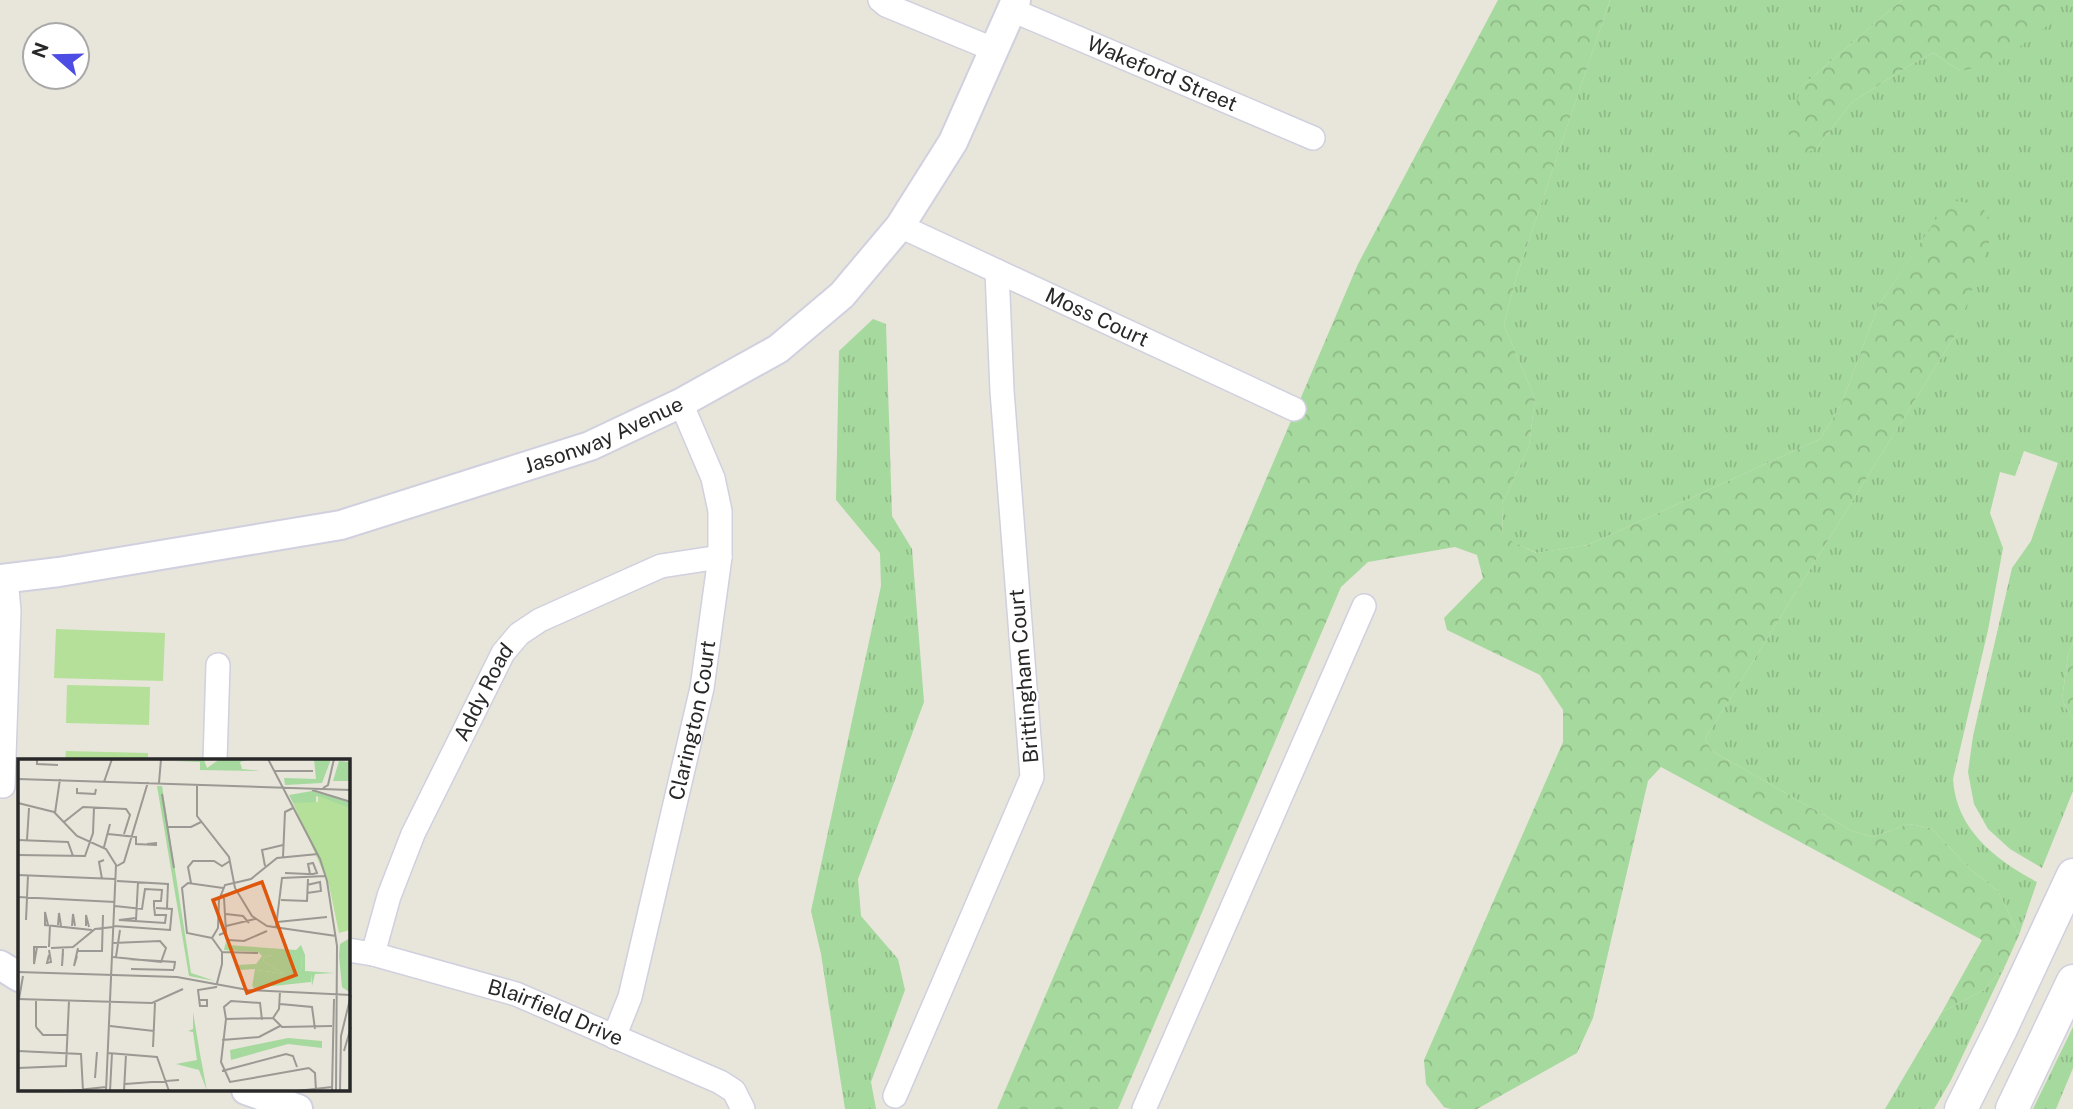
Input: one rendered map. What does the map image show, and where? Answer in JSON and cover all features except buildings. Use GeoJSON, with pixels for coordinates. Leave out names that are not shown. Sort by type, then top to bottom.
{"type":"FeatureCollection","features":[{"type":"Feature","properties":{"kind":"main road"},"geometry":{"type":"LineString","coordinates":[[1961,1109],[2073,875]]}},
{"type":"Feature","properties":{"kind":"main road"},"geometry":{"type":"LineString","coordinates":[[2012,1109],[2073,981]]}},
{"type":"Feature","properties":{"kind":"street"},"geometry":{"type":"LineString","coordinates":[[885,2],[995,50]]}},
{"type":"Feature","properties":{"kind":"street","name":"Jasonway Avenue"},"geometry":{"type":"LineString","coordinates":[[3,578],[59,572],[341,525],[590,446],[681,403],[778,349],[842,295],[900,226],[953,142],[1014,5]]}},
{"type":"Feature","properties":{"kind":"street","name":"Wakeford Street"},"geometry":{"type":"LineString","coordinates":[[1014,5],[1313,138]]}},
{"type":"Feature","properties":{"kind":"street","name":"Moss Court"},"geometry":{"type":"LineString","coordinates":[[900,226],[1294,409]]}},
{"type":"Feature","properties":{"kind":"street","name":"Brittingham Court"},"geometry":{"type":"LineString","coordinates":[[895,1096],[1032,777],[1002,391],[997,271]]}},
{"type":"Feature","properties":{"kind":"street","name":"Clarington Court"},"geometry":{"type":"LineString","coordinates":[[614,1037],[630,997],[702,688],[720,557],[720,511],[713,478],[681,403]]}},
{"type":"Feature","properties":{"kind":"street","name":"Addy Road"},"geometry":{"type":"LineString","coordinates":[[373,954],[389,896],[413,834],[503,653],[519,634],[540,620],[661,566],[720,557]]}},
{"type":"Feature","properties":{"kind":"street"},"geometry":{"type":"LineString","coordinates":[[3,578],[9,611],[3,786]]}},
{"type":"Feature","properties":{"kind":"street"},"geometry":{"type":"LineString","coordinates":[[1144,1109],[1364,606]]}},
{"type":"Feature","properties":{"kind":"street"},"geometry":{"type":"LineString","coordinates":[[215,759],[219,665]]}},
{"type":"Feature","properties":{"kind":"street","name":"Blairfield Drive"},"geometry":{"type":"LineString","coordinates":[[350,950],[373,954],[516,994],[720,1082],[734,1091],[743,1109]]}},
{"type":"Feature","properties":{"kind":"street"},"geometry":{"type":"LineString","coordinates":[[0,965],[18,976]]}},
{"type":"Feature","properties":{"kind":"street"},"geometry":{"type":"LineString","coordinates":[[251,1092],[298,1109]]}},
{"type":"Feature","properties":{"kind":"green space"},"geometry":{"type":"Polygon","coordinates":[[[1498,0],[1610,0],[1516,278],[1504,325],[1535,399],[1529,446],[1502,504],[1503,537],[1536,553],[1588,545],[1820,439],[1841,405],[1878,306],[1949,200],[1982,205],[1993,231],[1957,332],[1705,739],[1712,751],[1852,831],[1873,837],[1909,824],[1931,828],[1971,870],[1998,891],[2019,935],[2005,966],[1984,990],[1942,1012],[1982,940],[1661,767],[1648,781],[1593,1018],[1577,1053],[1477,1109],[1444,1107],[1426,1084],[1424,1060],[1563,742],[1563,710],[1540,675],[1447,630],[1444,618],[1483,578],[1477,555],[1455,547],[1368,562],[1341,587],[1118,1109],[997,1109],[1358,264],[1498,0]]]}},
{"type":"Feature","properties":{"kind":"green space"},"geometry":{"type":"Polygon","coordinates":[[[1610,0],[1902,0],[1802,86],[1816,149],[1852,102],[1910,65],[1933,53],[1960,71],[2057,9],[2057,0],[2073,0],[2073,643],[2068,655],[2062,700],[2073,720],[2073,791],[2042,868],[2010,849],[1988,829],[1974,804],[1968,772],[1973,736],[2012,568],[2031,541],[2058,463],[2024,451],[2015,476],[2000,472],[1990,513],[2003,548],[1988,630],[1953,779],[1956,797],[1970,828],[1993,853],[2037,882],[2019,935],[1998,891],[1971,870],[1931,828],[1909,824],[1873,837],[1852,831],[1712,751],[1705,739],[1957,332],[1982,206],[1949,201],[1878,306],[1841,405],[1820,439],[1588,545],[1537,553],[1503,538],[1502,504],[1529,446],[1535,399],[1504,325],[1516,278],[1610,0]]]}},
{"type":"Feature","properties":{"kind":"green space"},"geometry":{"type":"Polygon","coordinates":[[[1902,0],[2057,0],[2057,9],[2053,21],[2000,62],[1960,71],[1933,53],[1910,65],[1852,102],[1816,149],[1797,156],[1787,128],[1802,86],[1902,0]]]}},
{"type":"Feature","properties":{"kind":"green space"},"geometry":{"type":"Polygon","coordinates":[[[873,319],[886,324],[892,516],[912,549],[924,702],[858,879],[861,916],[898,959],[905,990],[871,1082],[876,1109],[845,1109],[821,954],[811,911],[881,586],[880,553],[836,500],[839,351],[873,319]]]}},
{"type":"Feature","properties":{"kind":"green space"},"geometry":{"type":"Polygon","coordinates":[[[56,629],[165,633],[163,681],[54,678],[56,629]]]}},
{"type":"Feature","properties":{"kind":"green space"},"geometry":{"type":"Polygon","coordinates":[[[2073,643],[2073,720],[2062,700],[2068,655],[2073,643]]]}},
{"type":"Feature","properties":{"kind":"green space"},"geometry":{"type":"Polygon","coordinates":[[[67,685],[150,687],[149,725],[66,723],[67,685]]]}},
{"type":"Feature","properties":{"kind":"green space"},"geometry":{"type":"Polygon","coordinates":[[[66,751],[148,753],[148,759],[65,759],[66,751]]]}},
{"type":"Feature","properties":{"kind":"green space"},"geometry":{"type":"Polygon","coordinates":[[[2005,966],[1951,1080],[1934,1109],[1885,1109],[1942,1012],[1984,990],[2005,966]]]}},
{"type":"Feature","properties":{"kind":"green space"},"geometry":{"type":"Polygon","coordinates":[[[2073,1027],[2073,1068],[2056,1109],[2033,1109],[2073,1027]]]}}]}
